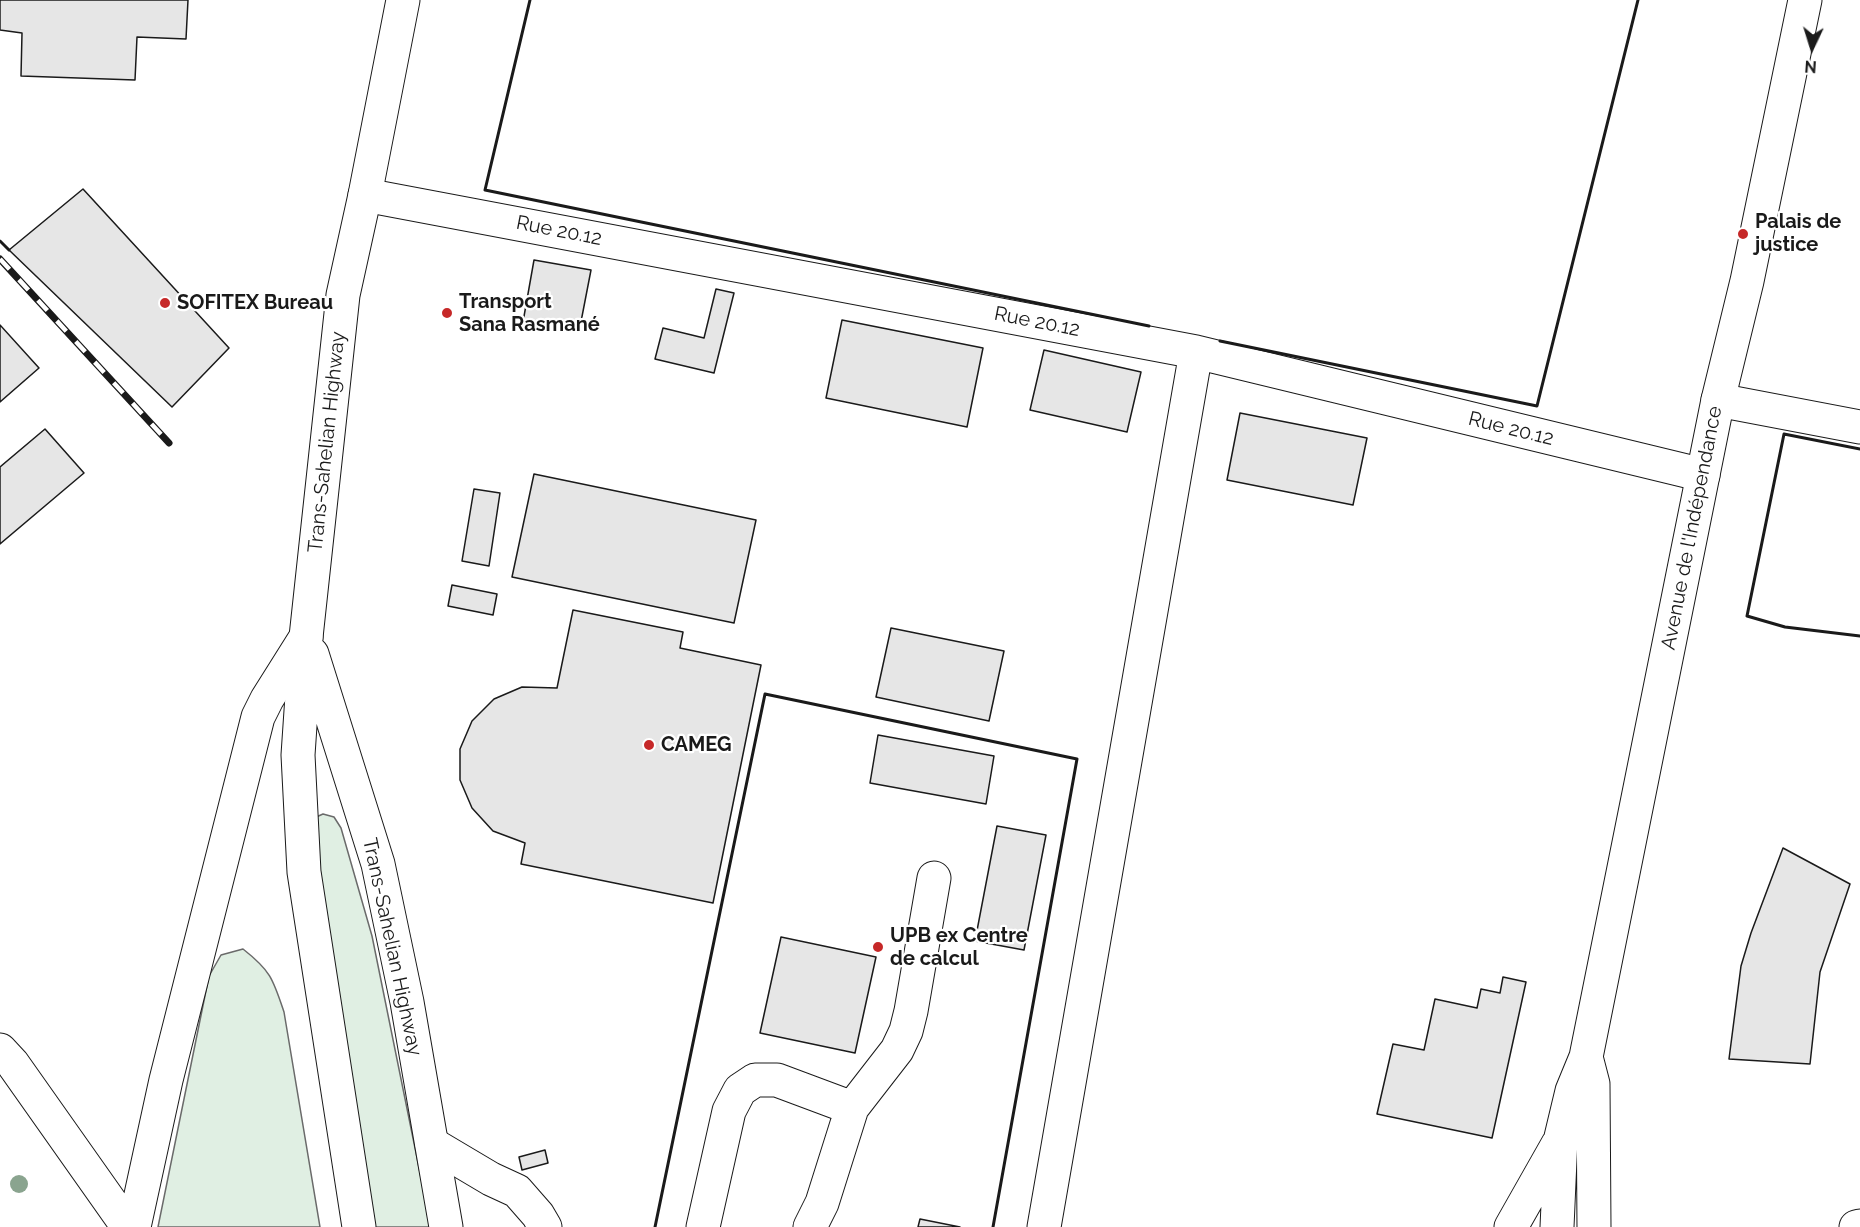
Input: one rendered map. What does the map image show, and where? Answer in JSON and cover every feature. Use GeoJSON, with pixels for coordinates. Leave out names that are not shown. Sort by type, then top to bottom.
{"type":"FeatureCollection","features":[{"type":"Feature","properties":{"kind":"main road","name":"Trans-Sahelian Highway"},"geometry":{"type":"LineString","coordinates":[[359,1227],[304,872],[298,755],[306,637],[343,295],[403,0]]}},
{"type":"Feature","properties":{"kind":"main road","name":"Avenue de l'Indépendance"},"geometry":{"type":"LineString","coordinates":[[1562,1137],[1572,1091],[1586,1057],[1718,400],[1747,281],[1805,0]]}},
{"type":"Feature","properties":{"kind":"main road","name":"Rue 20.12"},"geometry":{"type":"LineString","coordinates":[[365,195],[1196,352],[1703,475]]}},
{"type":"Feature","properties":{"kind":"main road"},"geometry":{"type":"LineString","coordinates":[[1044,1227],[1196,352]]}},
{"type":"Feature","properties":{"kind":"main road"},"geometry":{"type":"LineString","coordinates":[[1718,400],[1860,427]]}},
{"type":"Feature","properties":{"kind":"main road","name":"Trans-Sahelian Highway"},"geometry":{"type":"LineString","coordinates":[[306,637],[378,864],[407,1002],[446,1227]]}},
{"type":"Feature","properties":{"kind":"main road"},"geometry":{"type":"LineString","coordinates":[[134,1227],[166,1080],[258,717],[306,637]]}},
{"type":"Feature","properties":{"kind":"main road"},"geometry":{"type":"LineString","coordinates":[[810,1227],[822,1203],[852,1108],[897,1050],[906,1031],[934,878]]}},
{"type":"Feature","properties":{"kind":"main road"},"geometry":{"type":"LineString","coordinates":[[0,1050],[13,1064],[128,1227]]}},
{"type":"Feature","properties":{"kind":"main road","name":"Avenue de l'Indépendance"},"geometry":{"type":"LineString","coordinates":[[1586,1057],[1593,1084],[1594,1227]]}},
{"type":"Feature","properties":{"kind":"main road"},"geometry":{"type":"LineString","coordinates":[[703,1227],[729,1111],[740,1090],[755,1080],[777,1080],[852,1108]]}},
{"type":"Feature","properties":{"kind":"main road"},"geometry":{"type":"LineString","coordinates":[[1510,1227],[1562,1137]]}},
{"type":"Feature","properties":{"kind":"main road"},"geometry":{"type":"LineString","coordinates":[[1557,1227],[1562,1137]]}},
{"type":"Feature","properties":{"kind":"main road"},"geometry":{"type":"LineString","coordinates":[[432,1144],[491,1179],[517,1191],[538,1215],[545,1227]]}},
{"type":"Feature","properties":{"kind":"main road"},"geometry":{"type":"LineString","coordinates":[[517,1191],[529,1227]]}},
{"type":"Feature","properties":{"kind":"green space"},"geometry":{"type":"Polygon","coordinates":[[[323,814],[334,817],[341,828],[372,936],[431,1227],[374,1227],[343,1064],[314,818],[323,814]]]}},
{"type":"Feature","properties":{"kind":"green space"},"geometry":{"type":"Polygon","coordinates":[[[243,949],[260,963],[270,976],[284,1012],[320,1227],[158,1227],[209,976],[221,955],[243,949]]]}},
{"type":"Feature","properties":{"kind":"building"},"geometry":{"type":"Polygon","coordinates":[[[0,0],[188,0],[186,39],[137,37],[135,80],[21,76],[22,33],[0,30],[0,0]]]}},
{"type":"Feature","properties":{"kind":"building"},"geometry":{"type":"Polygon","coordinates":[[[83,189],[229,348],[172,407],[9,250],[83,189]]]}},
{"type":"Feature","properties":{"kind":"building"},"geometry":{"type":"Polygon","coordinates":[[[534,260],[591,270],[579,332],[523,322],[534,260]]]}},
{"type":"Feature","properties":{"kind":"building"},"geometry":{"type":"Polygon","coordinates":[[[716,289],[734,293],[714,373],[655,359],[663,328],[704,338],[716,289]]]}},
{"type":"Feature","properties":{"kind":"building"},"geometry":{"type":"Polygon","coordinates":[[[842,320],[983,348],[967,427],[826,398],[842,320]]]}},
{"type":"Feature","properties":{"kind":"building"},"geometry":{"type":"Polygon","coordinates":[[[0,325],[39,368],[0,402],[0,325]]]}},
{"type":"Feature","properties":{"kind":"building"},"geometry":{"type":"Polygon","coordinates":[[[1044,350],[1141,372],[1127,432],[1030,410],[1044,350]]]}},
{"type":"Feature","properties":{"kind":"building"},"geometry":{"type":"Polygon","coordinates":[[[1240,413],[1367,438],[1353,505],[1227,480],[1240,413]]]}},
{"type":"Feature","properties":{"kind":"building"},"geometry":{"type":"Polygon","coordinates":[[[45,429],[84,473],[0,544],[0,467],[45,429]]]}},
{"type":"Feature","properties":{"kind":"building"},"geometry":{"type":"Polygon","coordinates":[[[534,474],[756,520],[734,623],[512,577],[534,474]]]}},
{"type":"Feature","properties":{"kind":"building"},"geometry":{"type":"Polygon","coordinates":[[[474,489],[500,493],[489,566],[462,561],[474,489]]]}},
{"type":"Feature","properties":{"kind":"building"},"geometry":{"type":"Polygon","coordinates":[[[452,585],[497,594],[493,615],[448,606],[452,585]]]}},
{"type":"Feature","properties":{"kind":"building"},"geometry":{"type":"Polygon","coordinates":[[[573,610],[683,632],[680,648],[761,665],[713,903],[521,864],[525,843],[493,831],[472,808],[460,780],[460,749],[472,721],[494,699],[522,687],[557,688],[573,610]]]}},
{"type":"Feature","properties":{"kind":"building"},"geometry":{"type":"Polygon","coordinates":[[[891,628],[1004,651],[989,721],[876,697],[891,628]]]}},
{"type":"Feature","properties":{"kind":"building"},"geometry":{"type":"Polygon","coordinates":[[[878,735],[994,756],[986,804],[870,783],[878,735]]]}},
{"type":"Feature","properties":{"kind":"building"},"geometry":{"type":"Polygon","coordinates":[[[997,826],[1046,835],[1024,950],[975,941],[997,826]]]}},
{"type":"Feature","properties":{"kind":"building"},"geometry":{"type":"Polygon","coordinates":[[[1783,848],[1850,884],[1820,972],[1810,1064],[1729,1059],[1741,966],[1783,848]]]}},
{"type":"Feature","properties":{"kind":"building"},"geometry":{"type":"Polygon","coordinates":[[[781,937],[876,957],[855,1053],[760,1033],[781,937]]]}},
{"type":"Feature","properties":{"kind":"building"},"geometry":{"type":"Polygon","coordinates":[[[1503,977],[1526,982],[1492,1138],[1377,1114],[1393,1044],[1424,1050],[1435,999],[1477,1008],[1481,989],[1500,993],[1503,977]]]}},
{"type":"Feature","properties":{"kind":"building"},"geometry":{"type":"Polygon","coordinates":[[[545,1150],[548,1163],[522,1170],[519,1157],[545,1150]]]}},
{"type":"Feature","properties":{"kind":"building"},"geometry":{"type":"Polygon","coordinates":[[[920,1219],[960,1227],[918,1227],[920,1219]]]}},
{"type":"Feature","properties":{"kind":"railway"},"geometry":{"type":"LineString","coordinates":[[0,259],[169,443]]}},
{"type":"Feature","properties":{"kind":"wall"},"geometry":{"type":"LineString","coordinates":[[530,0],[485,190],[1149,326]]}},
{"type":"Feature","properties":{"kind":"wall"},"geometry":{"type":"LineString","coordinates":[[1220,341],[1537,406],[1638,0]]}},
{"type":"Feature","properties":{"kind":"wall"},"geometry":{"type":"LineString","coordinates":[[0,241],[9,250]]}},
{"type":"Feature","properties":{"kind":"wall"},"geometry":{"type":"LineString","coordinates":[[1860,449],[1784,434],[1747,616],[1785,627],[1860,636]]}},
{"type":"Feature","properties":{"kind":"wall"},"geometry":{"type":"LineString","coordinates":[[655,1227],[765,694],[1077,759],[993,1227]]}},
{"type":"Feature","properties":{"kind":"place","name":"Palais de justice"},"geometry":{"type":"Point","coordinates":[1743,234]}},
{"type":"Feature","properties":{"kind":"place","name":"SOFITEX Bureau"},"geometry":{"type":"Point","coordinates":[165,303]}},
{"type":"Feature","properties":{"kind":"place","name":"Transport Sana Rasmané"},"geometry":{"type":"Point","coordinates":[447,313]}},
{"type":"Feature","properties":{"kind":"place","name":"CAMEG"},"geometry":{"type":"Point","coordinates":[649,745]}},
{"type":"Feature","properties":{"kind":"place","name":"UPB ex Centre de calcul"},"geometry":{"type":"Point","coordinates":[878,947]}}]}
